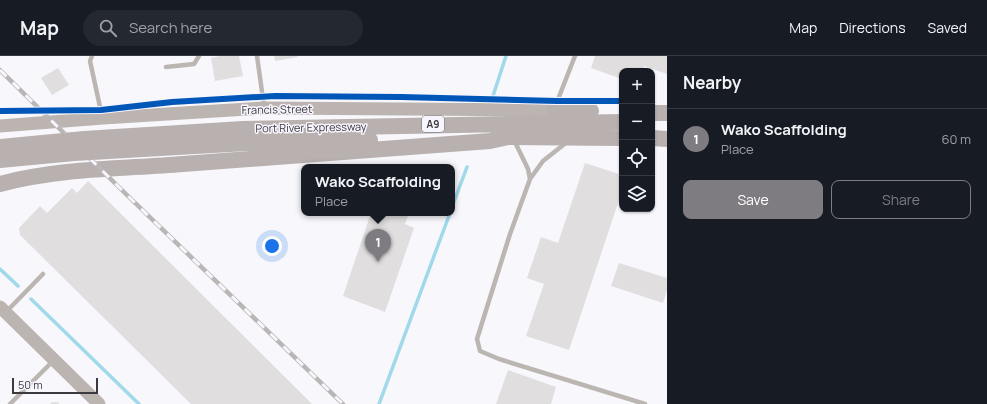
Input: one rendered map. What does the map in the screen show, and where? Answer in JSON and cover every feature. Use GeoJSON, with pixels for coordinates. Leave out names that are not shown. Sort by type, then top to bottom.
{"type":"FeatureCollection","features":[{"type":"Feature","properties":{"kind":"highway"},"geometry":{"type":"LineString","coordinates":[[554,110],[619,112]]}},
{"type":"Feature","properties":{"kind":"highway"},"geometry":{"type":"LineString","coordinates":[[655,113],[667,114]]}},
{"type":"Feature","properties":{"kind":"highway"},"geometry":{"type":"LineString","coordinates":[[655,121],[667,121]]}},
{"type":"Feature","properties":{"kind":"highway","name":"Port River Expressway"},"geometry":{"type":"LineString","coordinates":[[0,148],[84,139],[245,136],[619,122]]}},
{"type":"Feature","properties":{"kind":"highway","name":"Port River Expressway"},"geometry":{"type":"LineString","coordinates":[[0,160],[245,136],[512,136],[619,138]]}},
{"type":"Feature","properties":{"kind":"highway"},"geometry":{"type":"LineString","coordinates":[[0,184],[34,176],[64,172],[490,141],[512,136]]}},
{"type":"Feature","properties":{"kind":"highway"},"geometry":{"type":"LineString","coordinates":[[655,138],[667,139]]}},
{"type":"Feature","properties":{"kind":"main road","name":"Francis Street"},"geometry":{"type":"LineString","coordinates":[[0,126],[264,108],[554,110]]}},
{"type":"Feature","properties":{"kind":"main road"},"geometry":{"type":"LineString","coordinates":[[3,310],[99,404]]}},
{"type":"Feature","properties":{"kind":"lane"},"geometry":{"type":"LineString","coordinates":[[92,56],[90,61],[103,118]]}},
{"type":"Feature","properties":{"kind":"lane"},"geometry":{"type":"LineString","coordinates":[[166,68],[194,64],[199,56]]}},
{"type":"Feature","properties":{"kind":"lane"},"geometry":{"type":"LineString","coordinates":[[257,56],[264,108]]}},
{"type":"Feature","properties":{"kind":"lane"},"geometry":{"type":"LineString","coordinates":[[554,110],[574,56]]}},
{"type":"Feature","properties":{"kind":"lane"},"geometry":{"type":"LineString","coordinates":[[512,136],[528,169],[530,179]]}},
{"type":"Feature","properties":{"kind":"lane"},"geometry":{"type":"LineString","coordinates":[[573,137],[543,161],[530,179],[510,234],[477,339],[480,351],[499,359],[645,404]]}},
{"type":"Feature","properties":{"kind":"lane"},"geometry":{"type":"LineString","coordinates":[[3,310],[43,274]]}},
{"type":"Feature","properties":{"kind":"lane"},"geometry":{"type":"LineString","coordinates":[[10,404],[54,360]]}},
{"type":"Feature","properties":{"kind":"building"},"geometry":{"type":"Polygon","coordinates":[[[220,56],[239,56],[243,76],[215,81],[211,58],[220,56]]]}},
{"type":"Feature","properties":{"kind":"building"},"geometry":{"type":"Polygon","coordinates":[[[274,56],[297,56],[298,57],[275,61],[274,56]]]}},
{"type":"Feature","properties":{"kind":"building"},"geometry":{"type":"Polygon","coordinates":[[[595,56],[667,56],[667,74],[655,70],[655,68],[644,66],[644,68],[619,68],[619,78],[591,68],[595,56]]]}},
{"type":"Feature","properties":{"kind":"building"},"geometry":{"type":"Polygon","coordinates":[[[58,68],[69,85],[52,95],[41,78],[58,68]]]}},
{"type":"Feature","properties":{"kind":"building"},"geometry":{"type":"Polygon","coordinates":[[[585,163],[619,174],[619,200],[569,350],[526,336],[544,284],[527,278],[541,237],[558,243],[585,163]]]}},
{"type":"Feature","properties":{"kind":"building"},"geometry":{"type":"Polygon","coordinates":[[[88,181],[312,404],[191,404],[20,235],[19,228],[40,206],[47,213],[72,188],[77,193],[88,181]]]}},
{"type":"Feature","properties":{"kind":"building"},"geometry":{"type":"Polygon","coordinates":[[[370,216],[408,216],[405,224],[414,228],[385,312],[343,296],[370,216]]]}},
{"type":"Feature","properties":{"kind":"building"},"geometry":{"type":"Polygon","coordinates":[[[619,263],[667,278],[667,290],[663,303],[611,286],[619,263]]]}},
{"type":"Feature","properties":{"kind":"building"},"geometry":{"type":"Polygon","coordinates":[[[508,370],[556,387],[551,404],[496,404],[508,370]]]}},
{"type":"Feature","properties":{"kind":"building"},"geometry":{"type":"Polygon","coordinates":[[[52,402],[57,402],[60,404],[50,404],[52,402]]]}},
{"type":"Feature","properties":{"kind":"waterway"},"geometry":{"type":"LineString","coordinates":[[493,96],[506,56]]}},
{"type":"Feature","properties":{"kind":"waterway"},"geometry":{"type":"LineString","coordinates":[[455,199],[467,167]]}},
{"type":"Feature","properties":{"kind":"waterway"},"geometry":{"type":"LineString","coordinates":[[379,404],[449,216]]}},
{"type":"Feature","properties":{"kind":"waterway"},"geometry":{"type":"LineString","coordinates":[[0,269],[18,286]]}},
{"type":"Feature","properties":{"kind":"waterway"},"geometry":{"type":"LineString","coordinates":[[31,299],[139,404]]}},
{"type":"Feature","properties":{"kind":"railway"},"geometry":{"type":"LineString","coordinates":[[0,70],[343,404]]}},
{"type":"Feature","properties":{"kind":"cycle path"},"geometry":{"type":"LineString","coordinates":[[0,111],[101,110],[172,102],[275,96],[619,101]]}},
{"type":"Feature","properties":{"kind":"place","name":"Wako Scaffolding"},"geometry":{"type":"Point","coordinates":[378,262]}}]}
